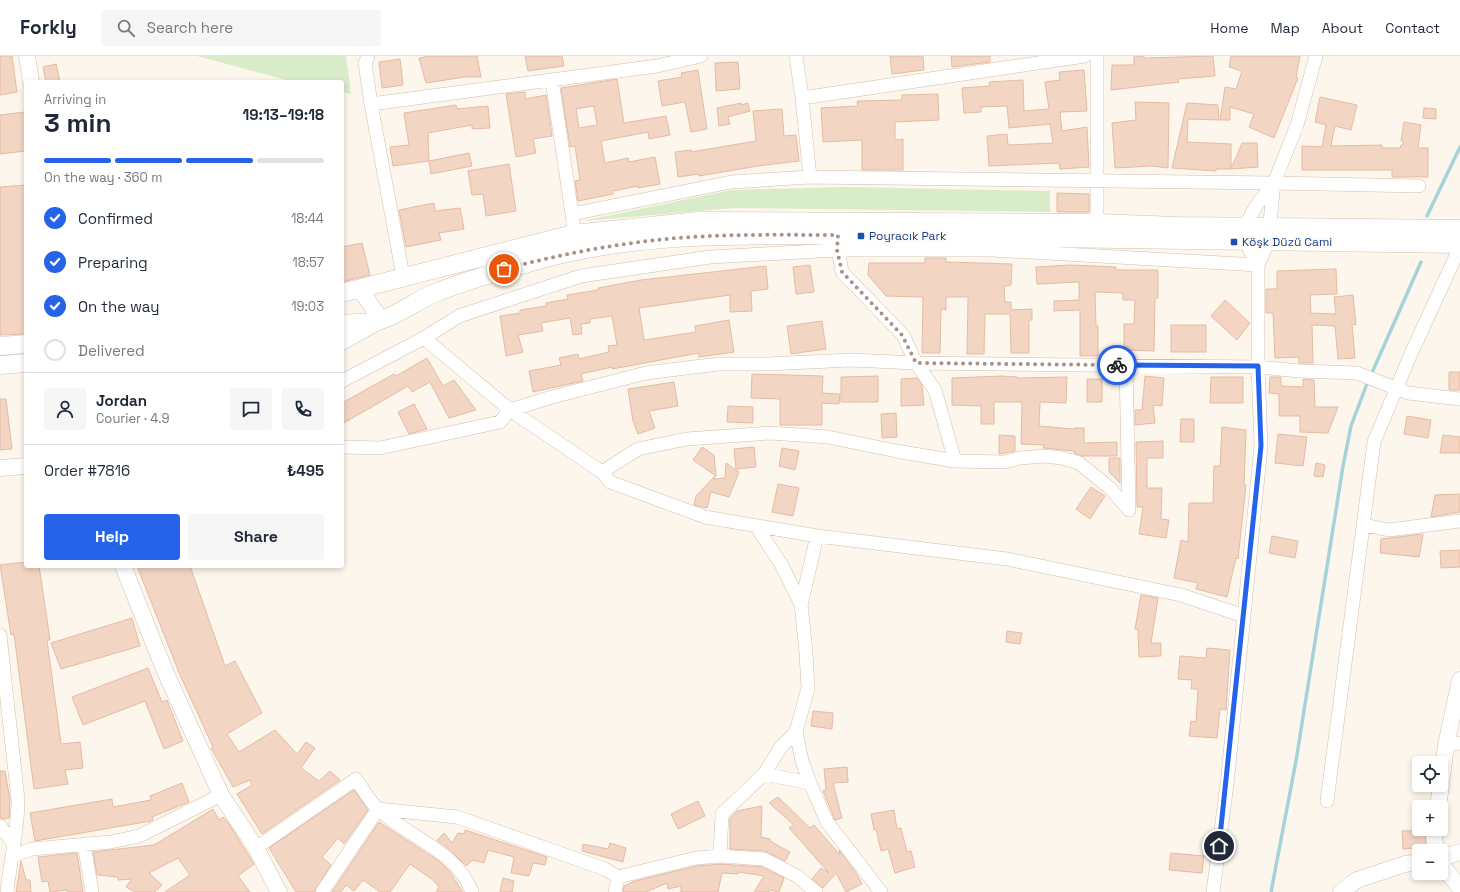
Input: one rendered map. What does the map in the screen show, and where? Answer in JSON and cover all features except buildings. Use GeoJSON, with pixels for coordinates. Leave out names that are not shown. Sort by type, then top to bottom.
{"type":"FeatureCollection","features":[{"type":"Feature","properties":{"kind":"main road"},"geometry":{"type":"LineString","coordinates":[[344,293],[403,276],[573,234],[699,222],[837,236],[1097,223],[1177,226],[1247,234]]}},
{"type":"Feature","properties":{"kind":"main road"},"geometry":{"type":"LineString","coordinates":[[344,324],[381,320],[434,293],[477,277],[545,258],[638,243],[691,237],[765,235],[1269,234],[1460,229]]}},
{"type":"Feature","properties":{"kind":"main road"},"geometry":{"type":"LineString","coordinates":[[1269,234],[1460,244]]}},
{"type":"Feature","properties":{"kind":"main road"},"geometry":{"type":"LineString","coordinates":[[0,346],[24,344]]}},
{"type":"Feature","properties":{"kind":"main road"},"geometry":{"type":"LineString","coordinates":[[0,365],[24,363]]}},
{"type":"Feature","properties":{"kind":"street"},"geometry":{"type":"LineString","coordinates":[[27,56],[32,80]]}},
{"type":"Feature","properties":{"kind":"street"},"geometry":{"type":"LineString","coordinates":[[368,56],[365,63],[371,104],[403,276]]}},
{"type":"Feature","properties":{"kind":"street"},"geometry":{"type":"LineString","coordinates":[[371,104],[552,80],[656,61],[701,56]]}},
{"type":"Feature","properties":{"kind":"street"},"geometry":{"type":"LineString","coordinates":[[796,56],[810,177]]}},
{"type":"Feature","properties":{"kind":"street"},"geometry":{"type":"LineString","coordinates":[[802,98],[1084,56]]}},
{"type":"Feature","properties":{"kind":"street"},"geometry":{"type":"LineString","coordinates":[[1097,56],[1097,223]]}},
{"type":"Feature","properties":{"kind":"street"},"geometry":{"type":"LineString","coordinates":[[1258,265],[1269,234],[1274,183],[1297,125],[1316,56]]}},
{"type":"Feature","properties":{"kind":"street"},"geometry":{"type":"LineString","coordinates":[[552,80],[572,214],[573,234],[577,252]]}},
{"type":"Feature","properties":{"kind":"street"},"geometry":{"type":"LineString","coordinates":[[572,214],[730,182],[810,177],[1098,180],[1419,186]]}},
{"type":"Feature","properties":{"kind":"street"},"geometry":{"type":"LineString","coordinates":[[1213,892],[1244,616],[1261,446],[1258,366],[1258,265],[1247,234],[1255,207],[1274,183]]}},
{"type":"Feature","properties":{"kind":"street"},"geometry":{"type":"LineString","coordinates":[[344,380],[424,338],[458,316],[581,276],[837,236],[992,250],[1258,265]]}},
{"type":"Feature","properties":{"kind":"street"},"geometry":{"type":"LineString","coordinates":[[837,236],[842,272],[902,335],[916,363],[935,390],[955,461]]}},
{"type":"Feature","properties":{"kind":"street"},"geometry":{"type":"LineString","coordinates":[[1327,802],[1374,442],[1396,389],[1460,247]]}},
{"type":"Feature","properties":{"kind":"street"},"geometry":{"type":"LineString","coordinates":[[344,341],[381,320],[360,289]]}},
{"type":"Feature","properties":{"kind":"street"},"geometry":{"type":"LineString","coordinates":[[424,338],[510,410],[602,472],[610,482],[705,517],[817,536],[1007,559],[1181,595],[1244,616]]}},
{"type":"Feature","properties":{"kind":"street"},"geometry":{"type":"LineString","coordinates":[[344,447],[380,448],[500,422],[510,410],[552,397],[646,373],[718,364],[767,364],[851,360],[916,363],[1258,366],[1300,371],[1357,373],[1408,393],[1460,400]]}},
{"type":"Feature","properties":{"kind":"street"},"geometry":{"type":"LineString","coordinates":[[602,472],[638,449],[686,439],[770,433],[828,437],[896,452],[955,461],[1005,462],[1020,458],[1044,456],[1062,458],[1079,463],[1104,483],[1129,510],[1126,365]]}},
{"type":"Feature","properties":{"kind":"street"},"geometry":{"type":"LineString","coordinates":[[0,468],[24,466]]}},
{"type":"Feature","properties":{"kind":"street"},"geometry":{"type":"LineString","coordinates":[[1364,525],[1389,530],[1460,521]]}},
{"type":"Feature","properties":{"kind":"street"},"geometry":{"type":"LineString","coordinates":[[756,526],[781,564],[801,605]]}},
{"type":"Feature","properties":{"kind":"street"},"geometry":{"type":"LineString","coordinates":[[817,536],[801,605],[808,688],[796,732],[802,761],[827,822],[881,892]]}},
{"type":"Feature","properties":{"kind":"street"},"geometry":{"type":"LineString","coordinates":[[124,568],[164,669],[221,795],[256,848],[279,892]]}},
{"type":"Feature","properties":{"kind":"street"},"geometry":{"type":"LineString","coordinates":[[0,635],[18,800],[18,825],[12,849],[7,892]]}},
{"type":"Feature","properties":{"kind":"street"},"geometry":{"type":"LineString","coordinates":[[1448,761],[1453,744],[1460,680]]}},
{"type":"Feature","properties":{"kind":"street"},"geometry":{"type":"LineString","coordinates":[[720,856],[722,814],[764,774],[781,747],[796,732]]}},
{"type":"Feature","properties":{"kind":"street"},"geometry":{"type":"LineString","coordinates":[[764,774],[810,783]]}},
{"type":"Feature","properties":{"kind":"street"},"geometry":{"type":"LineString","coordinates":[[256,848],[356,779],[378,809],[430,845],[456,867],[472,892]]}},
{"type":"Feature","properties":{"kind":"street"},"geometry":{"type":"LineString","coordinates":[[12,849],[32,849],[111,842],[139,836],[221,795]]}},
{"type":"Feature","properties":{"kind":"street"},"geometry":{"type":"LineString","coordinates":[[378,809],[457,818],[605,869],[618,878],[696,858],[720,856],[764,858],[797,876],[816,892]]}},
{"type":"Feature","properties":{"kind":"street"},"geometry":{"type":"LineString","coordinates":[[322,892],[378,809]]}},
{"type":"Feature","properties":{"kind":"street"},"geometry":{"type":"LineString","coordinates":[[0,826],[12,849]]}},
{"type":"Feature","properties":{"kind":"street"},"geometry":{"type":"LineString","coordinates":[[84,844],[92,892]]}},
{"type":"Feature","properties":{"kind":"street"},"geometry":{"type":"LineString","coordinates":[[1448,856],[1460,852]]}},
{"type":"Feature","properties":{"kind":"street"},"geometry":{"type":"LineString","coordinates":[[1342,892],[1357,880],[1404,864],[1412,863]]}},
{"type":"Feature","properties":{"kind":"street"},"geometry":{"type":"LineString","coordinates":[[1448,873],[1460,888]]}},
{"type":"Feature","properties":{"kind":"street"},"geometry":{"type":"LineString","coordinates":[[615,892],[618,878]]}},
{"type":"Feature","properties":{"kind":"green space"},"geometry":{"type":"Polygon","coordinates":[[[197,56],[346,56],[351,94],[344,92],[344,80],[287,80],[197,56]]]}},
{"type":"Feature","properties":{"kind":"green space"},"geometry":{"type":"Polygon","coordinates":[[[843,187],[1050,191],[1050,212],[735,208],[583,221],[731,190],[843,187]]]}},
{"type":"Feature","properties":{"kind":"waterway"},"geometry":{"type":"LineString","coordinates":[[1427,216],[1460,147]]}},
{"type":"Feature","properties":{"kind":"waterway"},"geometry":{"type":"LineString","coordinates":[[1371,375],[1421,262]]}},
{"type":"Feature","properties":{"kind":"waterway"},"geometry":{"type":"LineString","coordinates":[[1271,892],[1296,761],[1343,466],[1351,426],[1368,381]]}},
{"type":"Feature","properties":{"kind":"way so far"},"geometry":{"type":"LineString","coordinates":[[504,269],[545,258],[590,249],[691,237],[838,235],[837,250],[842,272],[880,310],[902,335],[916,363],[1117,365]]}},
{"type":"Feature","properties":{"kind":"place","name":"Poyracık Park"},"geometry":{"type":"Point","coordinates":[861,236]}},
{"type":"Feature","properties":{"kind":"place","name":"Köşk Düzü Cami"},"geometry":{"type":"Point","coordinates":[1234,242]}},
{"type":"Feature","properties":{"kind":"route"},"geometry":{"type":"LineString","coordinates":[[1117,365],[1258,366],[1261,446],[1227,784],[1219,846]]}}]}
